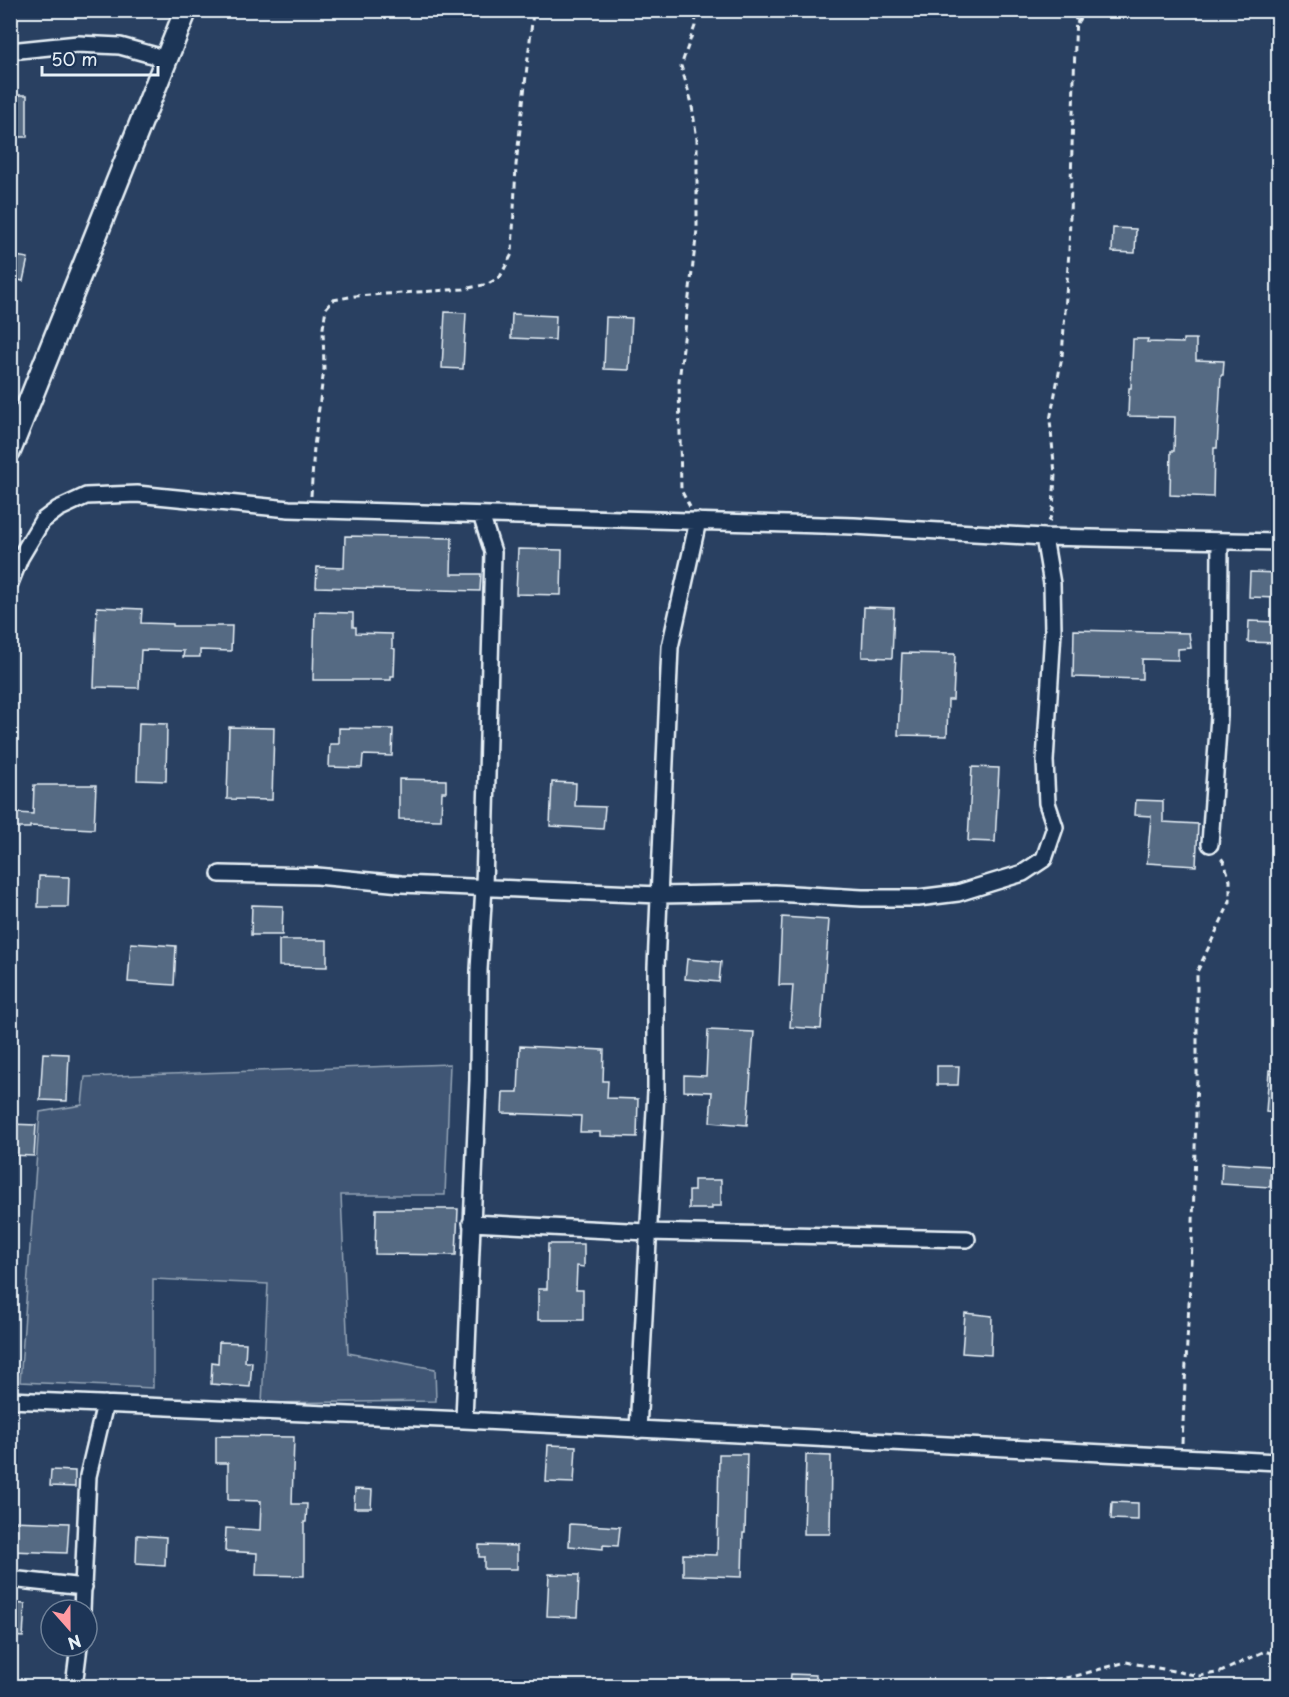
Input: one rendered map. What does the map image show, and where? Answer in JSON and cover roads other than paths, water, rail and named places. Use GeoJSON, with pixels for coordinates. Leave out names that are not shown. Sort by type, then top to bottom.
{"type":"FeatureCollection","features":[{"type":"Feature","properties":{"kind":"main road"},"geometry":{"type":"LineString","coordinates":[[10,450],[186,10]]}},
{"type":"Feature","properties":{"kind":"street"},"geometry":{"type":"LineString","coordinates":[[10,51],[78,44],[120,46],[167,59]]}},
{"type":"Feature","properties":{"kind":"street"},"geometry":{"type":"LineString","coordinates":[[10,583],[20,558],[42,521],[58,509],[86,496],[137,494],[311,510],[854,526],[1044,537],[1278,542]]}},
{"type":"Feature","properties":{"kind":"street"},"geometry":{"type":"LineString","coordinates":[[464,1420],[478,1080],[479,970],[484,887],[494,552],[482,515]]}},
{"type":"Feature","properties":{"kind":"street"},"geometry":{"type":"LineString","coordinates":[[638,1430],[656,1091],[656,967],[670,647],[698,521]]}},
{"type":"Feature","properties":{"kind":"street"},"geometry":{"type":"LineString","coordinates":[[220,874],[317,876],[401,884],[659,895],[775,893],[862,898],[918,898],[958,893],[1023,873],[1044,859],[1055,827],[1046,792],[1045,761],[1053,631],[1053,584],[1044,537]]}},
{"type":"Feature","properties":{"kind":"street"},"geometry":{"type":"LineString","coordinates":[[1210,844],[1219,716],[1220,541]]}},
{"type":"Feature","properties":{"kind":"street"},"geometry":{"type":"LineString","coordinates":[[471,1223],[647,1232],[967,1239]]}},
{"type":"Feature","properties":{"kind":"street"},"geometry":{"type":"LineString","coordinates":[[10,1400],[464,1420],[1278,1462]]}},
{"type":"Feature","properties":{"kind":"street"},"geometry":{"type":"LineString","coordinates":[[83,1598],[88,1476],[105,1404]]}},
{"type":"Feature","properties":{"kind":"street"},"geometry":{"type":"LineString","coordinates":[[10,1579],[84,1587]]}},
{"type":"Feature","properties":{"kind":"street"},"geometry":{"type":"LineString","coordinates":[[75,1686],[78,1658]]}}]}
